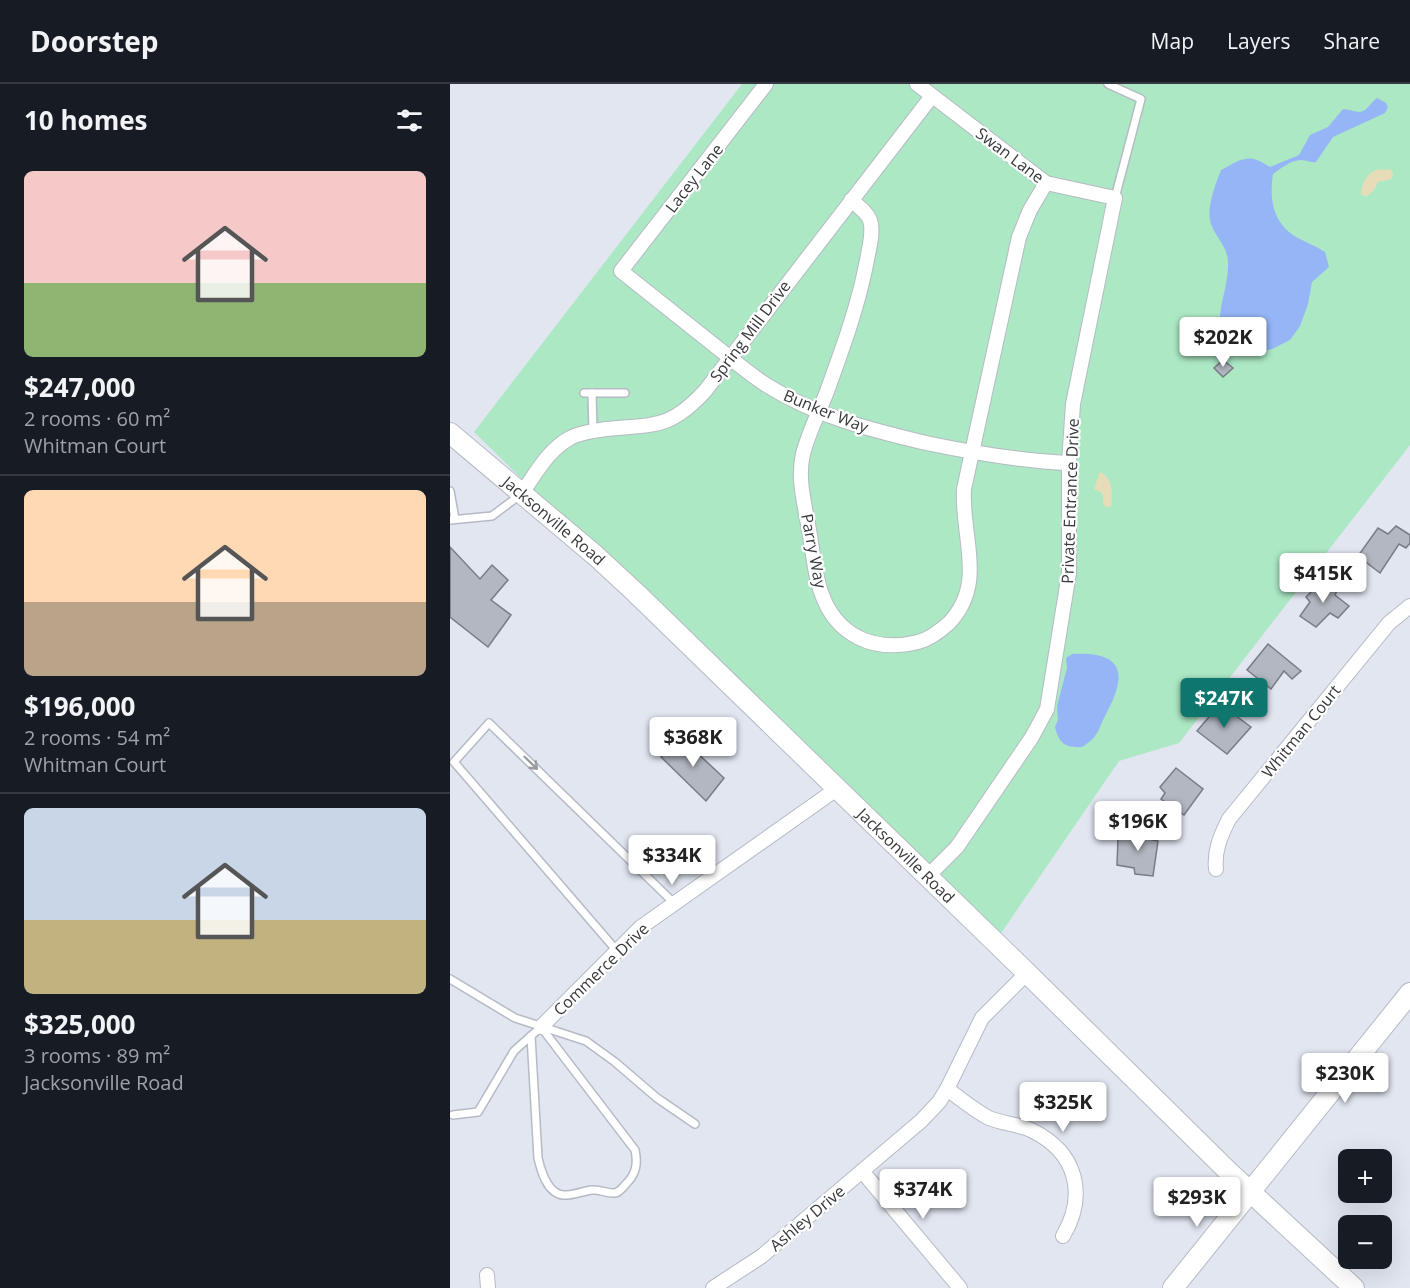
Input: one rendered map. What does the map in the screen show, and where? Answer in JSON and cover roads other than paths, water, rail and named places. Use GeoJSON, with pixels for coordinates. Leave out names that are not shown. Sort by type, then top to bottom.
{"type":"FeatureCollection","features":[{"type":"Feature","properties":{"kind":"main road","name":"Jacksonville Road"},"geometry":{"type":"LineString","coordinates":[[450,433],[605,564],[1251,1192],[1354,1288]]}},
{"type":"Feature","properties":{"kind":"main road"},"geometry":{"type":"LineString","coordinates":[[1173,1288],[1410,993]]}},
{"type":"Feature","properties":{"kind":"street","name":"Lacey Lane"},"geometry":{"type":"LineString","coordinates":[[621,271],[766,84]]}},
{"type":"Feature","properties":{"kind":"street","name":"Swan Lane"},"geometry":{"type":"LineString","coordinates":[[917,84],[1046,183],[1115,198]]}},
{"type":"Feature","properties":{"kind":"street","name":"Spring Mill Drive"},"geometry":{"type":"LineString","coordinates":[[522,493],[552,451],[572,436],[593,431],[657,425],[691,406],[932,96]]}},
{"type":"Feature","properties":{"kind":"street","name":"Parry Way"},"geometry":{"type":"LineString","coordinates":[[851,200],[866,213],[870,220],[872,231],[870,248],[851,325],[803,453],[801,474],[820,591],[829,611],[838,622],[863,640],[877,645],[902,645],[933,636],[955,616],[965,599],[971,581],[971,563],[963,508],[964,489],[1019,237],[1030,210],[1046,183]]}},
{"type":"Feature","properties":{"kind":"street","name":"Private Entrance Drive"},"geometry":{"type":"LineString","coordinates":[[928,876],[957,847],[1032,737],[1047,709],[1069,573],[1069,463],[1073,404],[1115,198]]}},
{"type":"Feature","properties":{"kind":"street","name":"Bunker Way"},"geometry":{"type":"LineString","coordinates":[[621,271],[767,386],[819,411],[881,433],[972,453],[1021,461],[1069,463]]}},
{"type":"Feature","properties":{"kind":"street","name":"Whitman Court"},"geometry":{"type":"LineString","coordinates":[[1216,868],[1215,858],[1218,844],[1229,819],[1389,623],[1410,606]]}},
{"type":"Feature","properties":{"kind":"street","name":"Commerce Drive"},"geometry":{"type":"LineString","coordinates":[[536,1031],[641,927],[838,788]]}},
{"type":"Feature","properties":{"kind":"street","name":"Ashley Drive"},"geometry":{"type":"LineString","coordinates":[[713,1288],[762,1256],[921,1121],[939,1102],[947,1089],[982,1018],[1027,973]]}},
{"type":"Feature","properties":{"kind":"street"},"geometry":{"type":"LineString","coordinates":[[947,1089],[988,1118],[1035,1132],[1062,1153],[1068,1163],[1076,1191],[1073,1215],[1063,1236]]}},
{"type":"Feature","properties":{"kind":"street"},"geometry":{"type":"LineString","coordinates":[[862,1171],[960,1288]]}},
{"type":"Feature","properties":{"kind":"street"},"geometry":{"type":"LineString","coordinates":[[733,1276],[741,1288]]}},
{"type":"Feature","properties":{"kind":"lane"},"geometry":{"type":"LineString","coordinates":[[1108,84],[1142,99],[1115,198]]}},
{"type":"Feature","properties":{"kind":"lane"},"geometry":{"type":"LineString","coordinates":[[593,431],[588,393],[625,393]]}},
{"type":"Feature","properties":{"kind":"lane"},"geometry":{"type":"LineString","coordinates":[[450,491],[452,519],[492,516],[522,493]]}},
{"type":"Feature","properties":{"kind":"lane"},"geometry":{"type":"LineString","coordinates":[[617,951],[454,762],[489,723],[674,903]]}},
{"type":"Feature","properties":{"kind":"lane"},"geometry":{"type":"LineString","coordinates":[[450,979],[536,1031],[635,1149],[636,1169],[632,1178],[619,1191],[614,1193],[594,1190],[559,1194],[550,1187],[542,1175],[538,1158],[536,1031]]}},
{"type":"Feature","properties":{"kind":"lane"},"geometry":{"type":"LineString","coordinates":[[453,1115],[478,1112],[514,1051],[536,1031]]}},
{"type":"Feature","properties":{"kind":"lane"},"geometry":{"type":"LineString","coordinates":[[536,1031],[586,1041],[657,1098],[695,1124]]}},
{"type":"Feature","properties":{"kind":"water"},"geometry":{"type":"Polygon","coordinates":[[[1377,98],[1386,103],[1388,107],[1385,113],[1333,137],[1316,162],[1293,161],[1273,174],[1272,201],[1282,225],[1296,237],[1325,252],[1329,267],[1312,282],[1308,304],[1300,326],[1290,340],[1272,349],[1249,355],[1228,349],[1220,328],[1220,317],[1228,263],[1209,214],[1212,195],[1221,170],[1250,158],[1270,167],[1299,155],[1310,135],[1328,127],[1343,109],[1362,111],[1377,98]]]}},
{"type":"Feature","properties":{"kind":"water"},"geometry":{"type":"Polygon","coordinates":[[[1072,654],[1102,656],[1111,661],[1119,676],[1113,699],[1097,732],[1092,740],[1082,747],[1064,744],[1055,727],[1058,720],[1057,706],[1067,668],[1066,658],[1072,654]]]}}]}
